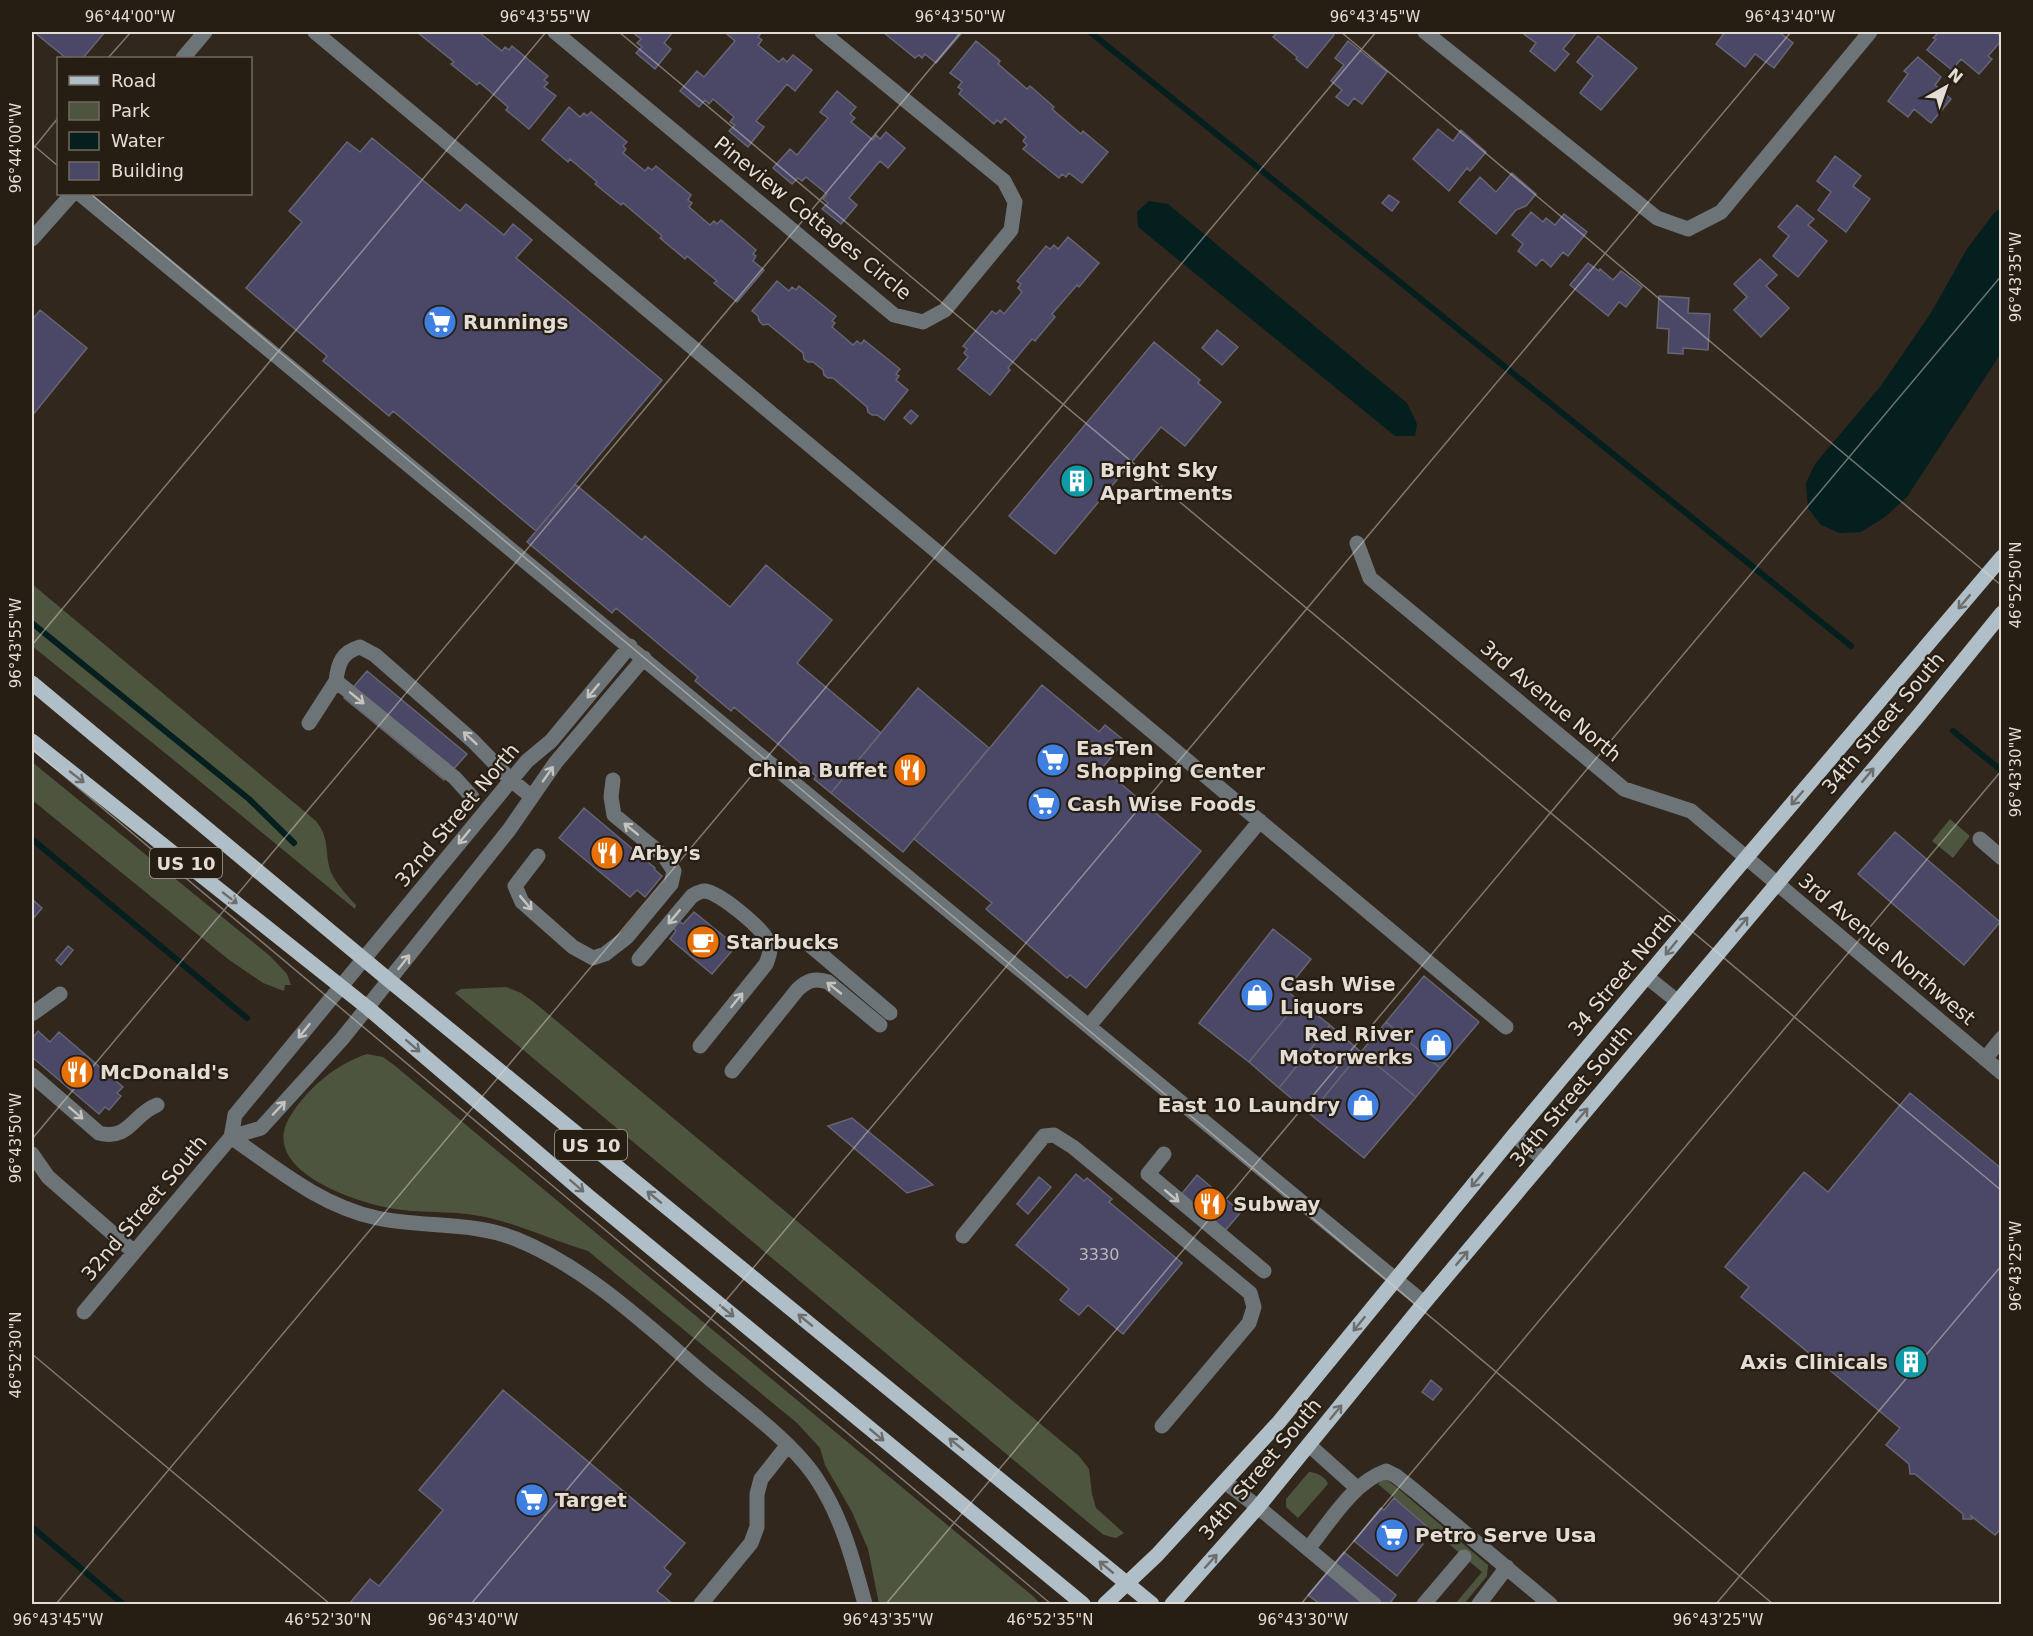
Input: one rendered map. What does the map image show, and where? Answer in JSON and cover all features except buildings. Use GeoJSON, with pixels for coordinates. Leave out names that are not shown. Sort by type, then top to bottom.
{"type":"FeatureCollection","features":[{"type":"Feature","properties":{"kind":"main road","name":"34 Street North"},"geometry":{"type":"LineString","coordinates":[[1279,1422],[1514,1135],[2001,557]]}},
{"type":"Feature","properties":{"kind":"main road","name":"34th Street South"},"geometry":{"type":"LineString","coordinates":[[1172,1605],[1258,1507],[1424,1303],[1919,715],[2001,613]]}},
{"type":"Feature","properties":{"kind":"main road","name":"US 10"},"geometry":{"type":"LineString","coordinates":[[32,683],[390,981],[1152,1605]]}},
{"type":"Feature","properties":{"kind":"main road","name":"US 10"},"geometry":{"type":"LineString","coordinates":[[32,741],[368,1008],[597,1204],[1083,1605]]}},
{"type":"Feature","properties":{"kind":"main road","name":"34th Street South"},"geometry":{"type":"LineString","coordinates":[[1106,1605],[1225,1482],[1279,1422]]}},
{"type":"Feature","properties":{"kind":"street"},"geometry":{"type":"LineString","coordinates":[[184,57],[205,32]]}},
{"type":"Feature","properties":{"kind":"street"},"geometry":{"type":"LineString","coordinates":[[315,32],[1506,1027]]}},
{"type":"Feature","properties":{"kind":"street","name":"Pineview Cottages Circle"},"geometry":{"type":"LineString","coordinates":[[555,32],[894,315],[922,322],[945,310],[1011,230],[1015,202],[1004,181],[822,32]]}},
{"type":"Feature","properties":{"kind":"street"},"geometry":{"type":"LineString","coordinates":[[1425,32],[1657,218],[1688,229],[1721,212],[1870,32]]}},
{"type":"Feature","properties":{"kind":"street"},"geometry":{"type":"LineString","coordinates":[[32,239],[71,195]]}},
{"type":"Feature","properties":{"kind":"street"},"geometry":{"type":"LineString","coordinates":[[81,195],[1424,1303]]}},
{"type":"Feature","properties":{"kind":"street","name":"3rd Avenue North"},"geometry":{"type":"LineString","coordinates":[[1357,543],[1370,578],[1624,789],[1691,811],[1746,858]]}},
{"type":"Feature","properties":{"kind":"street","name":"32nd Street North"},"geometry":{"type":"LineString","coordinates":[[341,986],[527,761],[551,741],[630,646]]}},
{"type":"Feature","properties":{"kind":"street"},"geometry":{"type":"LineString","coordinates":[[309,723],[336,681],[337,667],[343,656],[360,647],[375,655],[473,741],[511,780],[532,797]]}},
{"type":"Feature","properties":{"kind":"street"},"geometry":{"type":"LineString","coordinates":[[231,1137],[261,1128],[368,1008],[509,830],[556,762],[644,658]]}},
{"type":"Feature","properties":{"kind":"street"},"geometry":{"type":"LineString","coordinates":[[336,681],[455,778],[472,797]]}},
{"type":"Feature","properties":{"kind":"street"},"geometry":{"type":"LineString","coordinates":[[538,856],[515,886],[522,902],[573,947],[593,958],[605,954],[627,937],[671,884],[674,871],[664,856],[614,815],[611,797],[613,780]]}},
{"type":"Feature","properties":{"kind":"street"},"geometry":{"type":"LineString","coordinates":[[1089,1026],[1260,821]]}},
{"type":"Feature","properties":{"kind":"street"},"geometry":{"type":"LineString","coordinates":[[1980,839],[2001,858]]}},
{"type":"Feature","properties":{"kind":"street","name":"3rd Avenue Northwest"},"geometry":{"type":"LineString","coordinates":[[1746,858],[2001,1073]]}},
{"type":"Feature","properties":{"kind":"street"},"geometry":{"type":"LineString","coordinates":[[639,959],[692,896],[699,891],[717,895],[760,929],[769,942],[770,952],[766,964],[700,1046]]}},
{"type":"Feature","properties":{"kind":"street"},"geometry":{"type":"LineString","coordinates":[[811,946],[890,1013]]}},
{"type":"Feature","properties":{"kind":"street"},"geometry":{"type":"LineString","coordinates":[[1647,977],[1677,1001]]}},
{"type":"Feature","properties":{"kind":"street"},"geometry":{"type":"LineString","coordinates":[[732,1071],[798,989],[807,982],[818,979],[828,982],[879,1025]]}},
{"type":"Feature","properties":{"kind":"street","name":"32nd Street South"},"geometry":{"type":"LineString","coordinates":[[84,1312],[231,1137],[236,1115],[341,986]]}},
{"type":"Feature","properties":{"kind":"street"},"geometry":{"type":"LineString","coordinates":[[32,1014],[60,994]]}},
{"type":"Feature","properties":{"kind":"street"},"geometry":{"type":"LineString","coordinates":[[1985,1059],[2001,1038]]}},
{"type":"Feature","properties":{"kind":"street"},"geometry":{"type":"LineString","coordinates":[[32,1075],[99,1133],[111,1136],[129,1128],[145,1109],[157,1105]]}},
{"type":"Feature","properties":{"kind":"street"},"geometry":{"type":"LineString","coordinates":[[963,1236],[1044,1136],[1054,1135],[1073,1147],[1250,1293],[1254,1307],[1249,1323],[1162,1426]]}},
{"type":"Feature","properties":{"kind":"street"},"geometry":{"type":"LineString","coordinates":[[1514,1135],[1545,1160]]}},
{"type":"Feature","properties":{"kind":"street"},"geometry":{"type":"LineString","coordinates":[[231,1137],[309,1191],[345,1209],[375,1218],[462,1226],[514,1238],[570,1266],[607,1293],[757,1418],[814,1476],[832,1505],[846,1536],[865,1605]]}},
{"type":"Feature","properties":{"kind":"street"},"geometry":{"type":"LineString","coordinates":[[32,1154],[48,1177],[134,1252]]}},
{"type":"Feature","properties":{"kind":"street"},"geometry":{"type":"LineString","coordinates":[[1164,1154],[1148,1174],[1264,1271]]}},
{"type":"Feature","properties":{"kind":"street"},"geometry":{"type":"LineString","coordinates":[[1309,1445],[1357,1488]]}},
{"type":"Feature","properties":{"kind":"street"},"geometry":{"type":"LineString","coordinates":[[701,1605],[751,1543],[757,1527],[757,1494],[760,1479],[787,1446]]}},
{"type":"Feature","properties":{"kind":"street"},"geometry":{"type":"LineString","coordinates":[[1308,1549],[1357,1488],[1386,1471],[1396,1476],[1550,1605]]}},
{"type":"Feature","properties":{"kind":"street"},"geometry":{"type":"LineString","coordinates":[[1225,1482],[1374,1605]]}},
{"type":"Feature","properties":{"kind":"street"},"geometry":{"type":"LineString","coordinates":[[1424,1605],[1464,1557]]}},
{"type":"Feature","properties":{"kind":"street"},"geometry":{"type":"LineString","coordinates":[[1479,1605],[1507,1568]]}},
{"type":"Feature","properties":{"kind":"green space"},"geometry":{"type":"Polygon","coordinates":[[[32,584],[316,821],[325,838],[333,877],[356,905],[355,909],[32,646],[32,584]]]}},
{"type":"Feature","properties":{"kind":"green space"},"geometry":{"type":"Polygon","coordinates":[[[32,762],[270,956],[287,974],[291,985],[285,985],[284,991],[263,983],[228,959],[32,800],[32,762]]]}},
{"type":"Feature","properties":{"kind":"green space"},"geometry":{"type":"Polygon","coordinates":[[[1950,819],[1970,836],[1953,858],[1932,841],[1950,819]]]}},
{"type":"Feature","properties":{"kind":"green space"},"geometry":{"type":"Polygon","coordinates":[[[506,987],[521,993],[535,1003],[1079,1456],[1089,1469],[1096,1508],[1124,1533],[1116,1538],[1104,1535],[1095,1528],[455,993],[461,989],[506,987]]]}},
{"type":"Feature","properties":{"kind":"green space"},"geometry":{"type":"Polygon","coordinates":[[[367,1054],[383,1057],[394,1065],[1040,1604],[879,1604],[868,1549],[852,1512],[825,1465],[820,1448],[797,1423],[588,1251],[480,1216],[400,1210],[372,1204],[332,1189],[313,1179],[297,1166],[286,1151],[284,1134],[291,1115],[314,1086],[344,1064],[367,1054]]]}},
{"type":"Feature","properties":{"kind":"green space"},"geometry":{"type":"Polygon","coordinates":[[[1309,1472],[1320,1475],[1328,1484],[1298,1518],[1286,1507],[1286,1499],[1309,1472]]]}},
{"type":"Feature","properties":{"kind":"green space"},"geometry":{"type":"Polygon","coordinates":[[[1381,1480],[1387,1480],[1395,1486],[1488,1565],[1487,1576],[1464,1604],[1455,1604],[1482,1572],[1378,1484],[1381,1480]]]}},
{"type":"Feature","properties":{"kind":"water"},"geometry":{"type":"Polygon","coordinates":[[[1149,201],[1168,204],[1407,403],[1417,424],[1415,436],[1395,436],[1138,227],[1137,212],[1149,201]]]}},
{"type":"Feature","properties":{"kind":"water"},"geometry":{"type":"Polygon","coordinates":[[[2001,208],[2001,353],[1907,497],[1885,517],[1861,532],[1840,533],[1821,525],[1808,508],[1806,483],[1815,464],[1880,387],[1931,313],[1967,249],[1994,213],[2001,208]]]}},
{"type":"Feature","properties":{"kind":"waterway"},"geometry":{"type":"LineString","coordinates":[[1090,32],[1851,646]]}},
{"type":"Feature","properties":{"kind":"waterway"},"geometry":{"type":"LineString","coordinates":[[32,623],[249,799],[294,843]]}},
{"type":"Feature","properties":{"kind":"waterway"},"geometry":{"type":"LineString","coordinates":[[1953,731],[2002,771]]}},
{"type":"Feature","properties":{"kind":"waterway"},"geometry":{"type":"LineString","coordinates":[[32,839],[247,1018]]}},
{"type":"Feature","properties":{"kind":"waterway"},"geometry":{"type":"LineString","coordinates":[[32,1527],[123,1604]]}},
{"type":"Feature","properties":{"kind":"place","name":"Runnings"},"geometry":{"type":"Point","coordinates":[440,322]}},
{"type":"Feature","properties":{"kind":"place","name":"Bright Sky Apartments"},"geometry":{"type":"Point","coordinates":[1077,481]}},
{"type":"Feature","properties":{"kind":"place","name":"EasTen Shopping Center"},"geometry":{"type":"Point","coordinates":[1053,760]}},
{"type":"Feature","properties":{"kind":"place","name":"China Buffet"},"geometry":{"type":"Point","coordinates":[910,770]}},
{"type":"Feature","properties":{"kind":"place","name":"Cash Wise Foods"},"geometry":{"type":"Point","coordinates":[1044,804]}},
{"type":"Feature","properties":{"kind":"place","name":"Arby's"},"geometry":{"type":"Point","coordinates":[607,853]}},
{"type":"Feature","properties":{"kind":"place","name":"Starbucks"},"geometry":{"type":"Point","coordinates":[703,942]}},
{"type":"Feature","properties":{"kind":"place","name":"Cash Wise Liquors"},"geometry":{"type":"Point","coordinates":[1257,995]}},
{"type":"Feature","properties":{"kind":"place","name":"Red River Motorwerks"},"geometry":{"type":"Point","coordinates":[1436,1045]}},
{"type":"Feature","properties":{"kind":"place","name":"McDonald's"},"geometry":{"type":"Point","coordinates":[77,1072]}},
{"type":"Feature","properties":{"kind":"place","name":"East 10 Laundry"},"geometry":{"type":"Point","coordinates":[1363,1105]}},
{"type":"Feature","properties":{"kind":"place","name":"Subway"},"geometry":{"type":"Point","coordinates":[1210,1204]}},
{"type":"Feature","properties":{"kind":"place","name":"Axis Clinicals"},"geometry":{"type":"Point","coordinates":[1911,1362]}},
{"type":"Feature","properties":{"kind":"place","name":"Target"},"geometry":{"type":"Point","coordinates":[532,1500]}},
{"type":"Feature","properties":{"kind":"place","name":"Petro Serve Usa"},"geometry":{"type":"Point","coordinates":[1392,1535]}}]}
